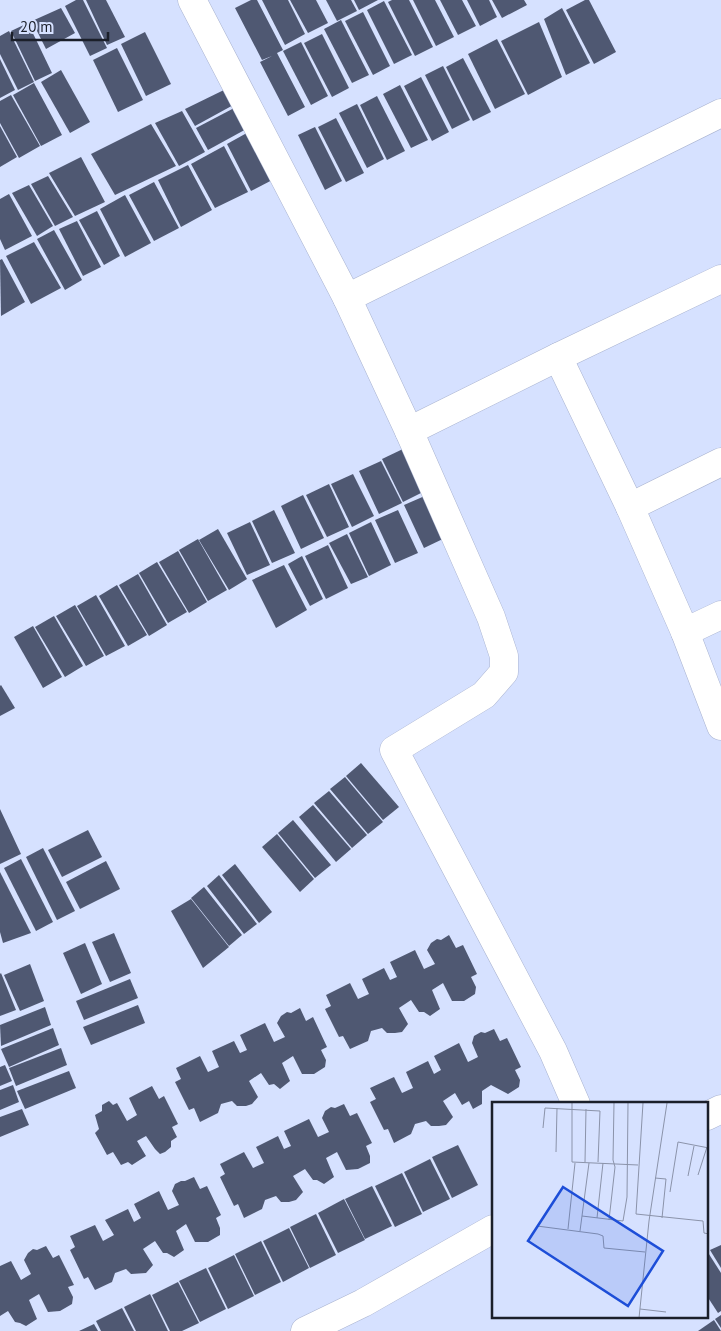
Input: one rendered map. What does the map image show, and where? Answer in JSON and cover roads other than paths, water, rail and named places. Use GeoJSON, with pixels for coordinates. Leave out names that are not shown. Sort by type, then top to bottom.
{"type":"FeatureCollection","features":[{"type":"Feature","properties":{"kind":"street"},"geometry":{"type":"LineString","coordinates":[[192,0],[347,298],[409,431],[491,616],[504,656],[504,672],[484,695],[394,750],[553,1052],[575,1102]]}},
{"type":"Feature","properties":{"kind":"street"},"geometry":{"type":"LineString","coordinates":[[347,298],[721,113]]}},
{"type":"Feature","properties":{"kind":"street"},"geometry":{"type":"LineString","coordinates":[[409,431],[721,279]]}},
{"type":"Feature","properties":{"kind":"street"},"geometry":{"type":"LineString","coordinates":[[558,357],[630,507],[685,632],[721,726]]}},
{"type":"Feature","properties":{"kind":"street"},"geometry":{"type":"LineString","coordinates":[[630,507],[721,462]]}},
{"type":"Feature","properties":{"kind":"street"},"geometry":{"type":"LineString","coordinates":[[685,632],[721,615]]}},
{"type":"Feature","properties":{"kind":"street"},"geometry":{"type":"LineString","coordinates":[[708,1116],[721,1109]]}},
{"type":"Feature","properties":{"kind":"street"},"geometry":{"type":"LineString","coordinates":[[305,1331],[364,1303],[492,1230]]}}]}
